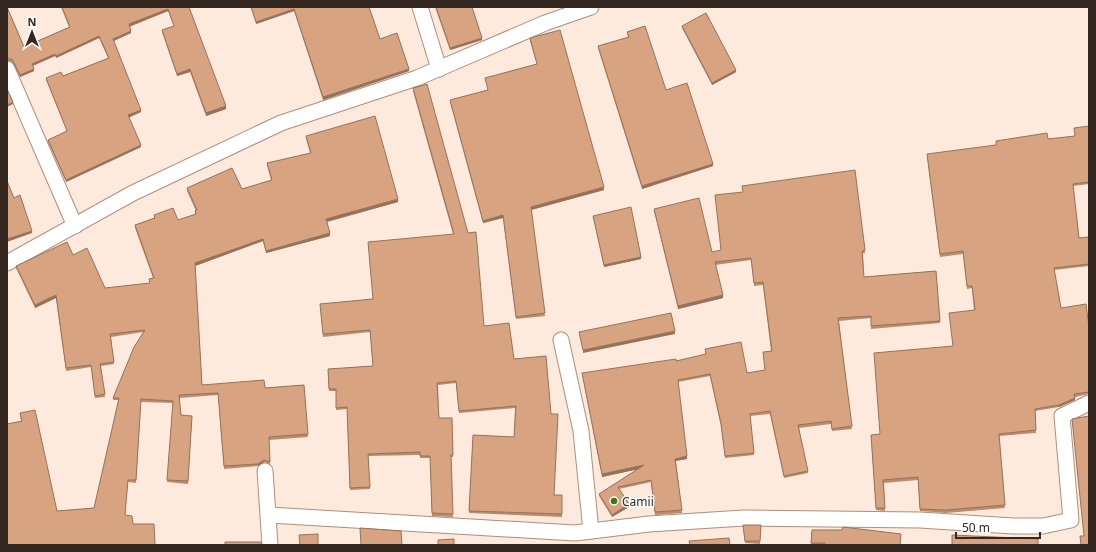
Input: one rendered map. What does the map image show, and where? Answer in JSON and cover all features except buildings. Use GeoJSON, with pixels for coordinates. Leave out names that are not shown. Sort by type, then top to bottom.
{"type":"FeatureCollection","features":[{"type":"Feature","properties":{"kind":"street"},"geometry":{"type":"LineString","coordinates":[[420,7],[439,69]]}},
{"type":"Feature","properties":{"kind":"street"},"geometry":{"type":"LineString","coordinates":[[7,263],[133,193],[281,123],[417,78],[545,23],[591,7]]}},
{"type":"Feature","properties":{"kind":"street"},"geometry":{"type":"LineString","coordinates":[[7,69],[75,226]]}},
{"type":"Feature","properties":{"kind":"street"},"geometry":{"type":"LineString","coordinates":[[561,340],[581,431],[591,530]]}},
{"type":"Feature","properties":{"kind":"street"},"geometry":{"type":"LineString","coordinates":[[269,515],[575,533],[649,524],[744,518],[920,520],[1013,526],[1043,526],[1063,523],[1071,520],[1062,416],[1089,403]]}},
{"type":"Feature","properties":{"kind":"street"},"geometry":{"type":"LineString","coordinates":[[265,470],[270,545]]}},
{"type":"Feature","properties":{"kind":"place","name":"Camii"},"geometry":{"type":"Point","coordinates":[614,501]}}]}
